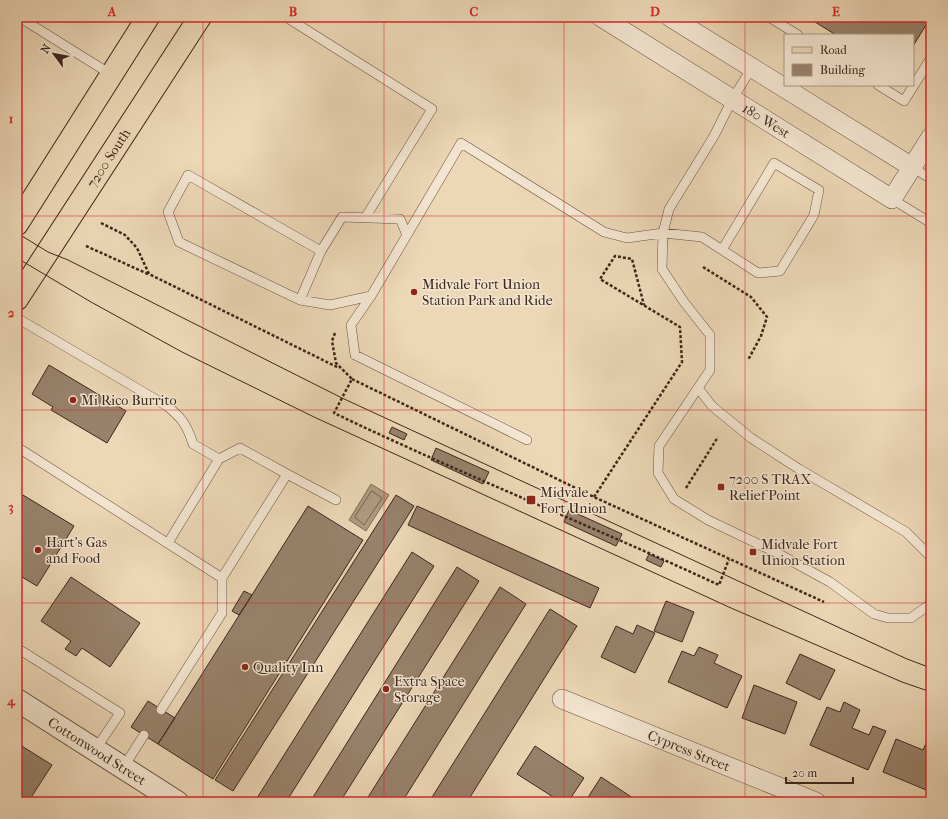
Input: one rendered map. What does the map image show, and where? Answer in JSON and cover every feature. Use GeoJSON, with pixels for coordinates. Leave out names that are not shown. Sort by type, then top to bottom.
{"type":"FeatureCollection","features":[{"type":"Feature","properties":{"kind":"main road"},"geometry":{"type":"LineString","coordinates":[[17,224],[148,17]]}},
{"type":"Feature","properties":{"kind":"main road","name":"7200 South"},"geometry":{"type":"LineString","coordinates":[[17,299],[200,17]]}},
{"type":"Feature","properties":{"kind":"street","name":"180 West"},"geometry":{"type":"LineString","coordinates":[[601,17],[892,199]]}},
{"type":"Feature","properties":{"kind":"street"},"geometry":{"type":"LineString","coordinates":[[670,17],[751,69],[912,167]]}},
{"type":"Feature","properties":{"kind":"street"},"geometry":{"type":"LineString","coordinates":[[892,199],[931,137]]}},
{"type":"Feature","properties":{"kind":"street","name":"Cypress Street"},"geometry":{"type":"LineString","coordinates":[[562,699],[790,798],[816,802]]}},
{"type":"Feature","properties":{"kind":"street","name":"Cottonwood Street"},"geometry":{"type":"LineString","coordinates":[[17,700],[177,802]]}},
{"type":"Feature","properties":{"kind":"lane"},"geometry":{"type":"LineString","coordinates":[[19,17],[112,75]]}},
{"type":"Feature","properties":{"kind":"lane"},"geometry":{"type":"LineString","coordinates":[[286,17],[432,109],[365,218]]}},
{"type":"Feature","properties":{"kind":"lane"},"geometry":{"type":"LineString","coordinates":[[769,17],[796,34]]}},
{"type":"Feature","properties":{"kind":"lane"},"geometry":{"type":"LineString","coordinates":[[914,85],[931,58]]}},
{"type":"Feature","properties":{"kind":"lane"},"geometry":{"type":"LineString","coordinates":[[751,69],[732,100],[714,136],[669,209],[663,233],[662,269],[684,302],[710,335],[710,370],[659,446],[658,473],[674,499],[708,520],[776,553],[830,582],[874,614],[888,618],[911,618],[929,605],[931,600]]}},
{"type":"Feature","properties":{"kind":"lane"},"geometry":{"type":"LineString","coordinates":[[880,86],[904,101],[913,86]]}},
{"type":"Feature","properties":{"kind":"lane"},"geometry":{"type":"LineString","coordinates":[[527,440],[355,355],[351,325],[371,296],[461,143],[604,232],[627,238],[663,233],[702,237],[722,250],[758,273],[780,271],[814,215],[819,190],[774,163],[722,250]]}},
{"type":"Feature","properties":{"kind":"lane"},"geometry":{"type":"LineString","coordinates":[[912,167],[931,179]]}},
{"type":"Feature","properties":{"kind":"lane"},"geometry":{"type":"LineString","coordinates":[[321,251],[188,175],[168,212],[179,242],[300,300],[330,305],[371,296]]}},
{"type":"Feature","properties":{"kind":"lane","name":"180 West"},"geometry":{"type":"LineString","coordinates":[[892,199],[931,223]]}},
{"type":"Feature","properties":{"kind":"lane"},"geometry":{"type":"LineString","coordinates":[[300,300],[321,251],[342,217],[400,219],[407,235]]}},
{"type":"Feature","properties":{"kind":"lane"},"geometry":{"type":"LineString","coordinates":[[17,318],[167,406],[181,417],[188,428],[193,444],[219,459]]}},
{"type":"Feature","properties":{"kind":"lane"},"geometry":{"type":"LineString","coordinates":[[698,388],[712,406],[751,438],[799,469],[906,532],[931,557]]}},
{"type":"Feature","properties":{"kind":"lane"},"geometry":{"type":"LineString","coordinates":[[17,447],[222,578]]}},
{"type":"Feature","properties":{"kind":"lane"},"geometry":{"type":"LineString","coordinates":[[168,543],[219,459],[240,448],[336,500]]}},
{"type":"Feature","properties":{"kind":"lane"},"geometry":{"type":"LineString","coordinates":[[161,710],[222,613],[222,578],[287,474]]}},
{"type":"Feature","properties":{"kind":"lane"},"geometry":{"type":"LineString","coordinates":[[17,648],[120,713],[95,750]]}},
{"type":"Feature","properties":{"kind":"lane"},"geometry":{"type":"LineString","coordinates":[[123,768],[144,735]]}},
{"type":"Feature","properties":{"kind":"path"},"geometry":{"type":"LineString","coordinates":[[101,223],[125,235],[137,248],[149,274]]}},
{"type":"Feature","properties":{"kind":"path"},"geometry":{"type":"LineString","coordinates":[[86,246],[149,274],[342,369]]}},
{"type":"Feature","properties":{"kind":"path"},"geometry":{"type":"LineString","coordinates":[[594,497],[682,362],[680,327],[600,279],[615,256],[632,259],[644,305]]}},
{"type":"Feature","properties":{"kind":"path"},"geometry":{"type":"LineString","coordinates":[[703,267],[751,297],[767,317],[761,336],[748,360]]}},
{"type":"Feature","properties":{"kind":"path"},"geometry":{"type":"LineString","coordinates":[[337,330],[332,341],[336,363],[352,379],[594,497],[824,602]]}},
{"type":"Feature","properties":{"kind":"path"},"geometry":{"type":"LineString","coordinates":[[352,379],[334,413],[653,554],[719,585],[729,559]]}},
{"type":"Feature","properties":{"kind":"path"},"geometry":{"type":"LineString","coordinates":[[686,488],[718,437]]}},
{"type":"Feature","properties":{"kind":"water"},"geometry":{"type":"Polygon","coordinates":[[[371,484],[389,495],[366,531],[349,520],[371,484]]]}},
{"type":"Feature","properties":{"kind":"building"},"geometry":{"type":"Polygon","coordinates":[[[807,17],[931,17],[914,44],[914,34],[834,34],[807,17]]]}},
{"type":"Feature","properties":{"kind":"building"},"geometry":{"type":"Polygon","coordinates":[[[49,365],[126,411],[107,443],[51,410],[53,407],[32,394],[49,365]]]}},
{"type":"Feature","properties":{"kind":"building"},"geometry":{"type":"Polygon","coordinates":[[[392,427],[407,434],[404,440],[389,433],[392,427]]]}},
{"type":"Feature","properties":{"kind":"building"},"geometry":{"type":"Polygon","coordinates":[[[436,448],[489,472],[483,484],[431,460],[436,448]]]}},
{"type":"Feature","properties":{"kind":"building","name":"Hart's Gas and Food"},"geometry":{"type":"Polygon","coordinates":[[[23,495],[74,526],[37,586],[17,574],[17,503],[23,495]]]}},
{"type":"Feature","properties":{"kind":"building"},"geometry":{"type":"Polygon","coordinates":[[[396,495],[414,506],[233,791],[215,780],[396,495]]]}},
{"type":"Feature","properties":{"kind":"building","name":"Quality Inn"},"geometry":{"type":"Polygon","coordinates":[[[308,506],[363,540],[213,779],[158,744],[308,506]]]}},
{"type":"Feature","properties":{"kind":"building"},"geometry":{"type":"Polygon","coordinates":[[[417,506],[599,588],[590,608],[408,525],[417,506]]]}},
{"type":"Feature","properties":{"kind":"building"},"geometry":{"type":"Polygon","coordinates":[[[569,510],[622,534],[616,546],[564,522],[569,510]]]}},
{"type":"Feature","properties":{"kind":"building"},"geometry":{"type":"Polygon","coordinates":[[[412,552],[434,566],[286,802],[263,802],[257,798],[412,552]]]}},
{"type":"Feature","properties":{"kind":"building"},"geometry":{"type":"Polygon","coordinates":[[[649,554],[664,561],[661,567],[646,560],[649,554]]]}},
{"type":"Feature","properties":{"kind":"building"},"geometry":{"type":"Polygon","coordinates":[[[457,567],[479,581],[340,802],[310,802],[457,567]]]}},
{"type":"Feature","properties":{"kind":"building"},"geometry":{"type":"Polygon","coordinates":[[[71,577],[140,623],[110,667],[82,648],[76,656],[65,649],[71,641],[41,621],[71,577]]]}},
{"type":"Feature","properties":{"kind":"building"},"geometry":{"type":"Polygon","coordinates":[[[500,587],[526,604],[402,802],[365,802],[500,587]]]}},
{"type":"Feature","properties":{"kind":"building"},"geometry":{"type":"Polygon","coordinates":[[[244,591],[252,595],[239,615],[232,611],[244,591]]]}},
{"type":"Feature","properties":{"kind":"building"},"geometry":{"type":"Polygon","coordinates":[[[666,601],[694,612],[682,642],[654,631],[666,601]]]}},
{"type":"Feature","properties":{"kind":"building"},"geometry":{"type":"Polygon","coordinates":[[[550,609],[577,626],[467,802],[429,802],[550,609]]]}},
{"type":"Feature","properties":{"kind":"building"},"geometry":{"type":"Polygon","coordinates":[[[637,625],[655,633],[635,673],[601,657],[616,626],[633,634],[637,625]]]}},
{"type":"Feature","properties":{"kind":"building"},"geometry":{"type":"Polygon","coordinates":[[[699,647],[718,655],[714,663],[742,676],[727,708],[668,682],[682,651],[694,656],[699,647]]]}},
{"type":"Feature","properties":{"kind":"building"},"geometry":{"type":"Polygon","coordinates":[[[800,654],[835,670],[820,700],[786,683],[800,654]]]}},
{"type":"Feature","properties":{"kind":"building"},"geometry":{"type":"Polygon","coordinates":[[[754,685],[797,702],[785,734],[742,718],[754,685]]]}},
{"type":"Feature","properties":{"kind":"building"},"geometry":{"type":"Polygon","coordinates":[[[148,701],[175,718],[158,744],[131,727],[148,701]]]}},
{"type":"Feature","properties":{"kind":"building"},"geometry":{"type":"Polygon","coordinates":[[[844,702],[860,710],[852,728],[869,735],[873,726],[886,731],[868,770],[810,745],[827,707],[840,712],[844,702]]]}},
{"type":"Feature","properties":{"kind":"building"},"geometry":{"type":"Polygon","coordinates":[[[896,739],[923,750],[928,739],[931,740],[931,792],[883,772],[896,739]]]}},
{"type":"Feature","properties":{"kind":"building"},"geometry":{"type":"Polygon","coordinates":[[[17,743],[52,765],[30,799],[33,802],[17,802],[17,743]]]}},
{"type":"Feature","properties":{"kind":"building"},"geometry":{"type":"Polygon","coordinates":[[[535,746],[584,778],[568,802],[561,802],[517,774],[535,746]]]}},
{"type":"Feature","properties":{"kind":"building"},"geometry":{"type":"Polygon","coordinates":[[[601,777],[639,802],[585,802],[601,777]]]}},
{"type":"Feature","properties":{"kind":"tram line"},"geometry":{"type":"LineString","coordinates":[[17,233],[48,252],[68,260],[342,398],[907,659],[931,668]]}},
{"type":"Feature","properties":{"kind":"tram line"},"geometry":{"type":"LineString","coordinates":[[17,258],[91,302],[182,352],[314,417],[731,608],[902,682],[931,692]]}},
{"type":"Feature","properties":{"kind":"place","name":"Midvale Fort Union Station Park and Ride"},"geometry":{"type":"Point","coordinates":[414,292]}},
{"type":"Feature","properties":{"kind":"place","name":"Mi Rico Burrito"},"geometry":{"type":"Point","coordinates":[73,400]}},
{"type":"Feature","properties":{"kind":"place","name":"7200 S TRAX Relief Point"},"geometry":{"type":"Point","coordinates":[721,487]}},
{"type":"Feature","properties":{"kind":"place","name":"Midvale Fort Union"},"geometry":{"type":"Point","coordinates":[531,500]}},
{"type":"Feature","properties":{"kind":"place","name":"Hart's Gas and Food"},"geometry":{"type":"Point","coordinates":[38,550]}},
{"type":"Feature","properties":{"kind":"place","name":"Midvale Fort Union Station"},"geometry":{"type":"Point","coordinates":[753,552]}},
{"type":"Feature","properties":{"kind":"place","name":"Quality Inn"},"geometry":{"type":"Point","coordinates":[245,667]}},
{"type":"Feature","properties":{"kind":"place","name":"Extra Space Storage"},"geometry":{"type":"Point","coordinates":[386,689]}}]}
